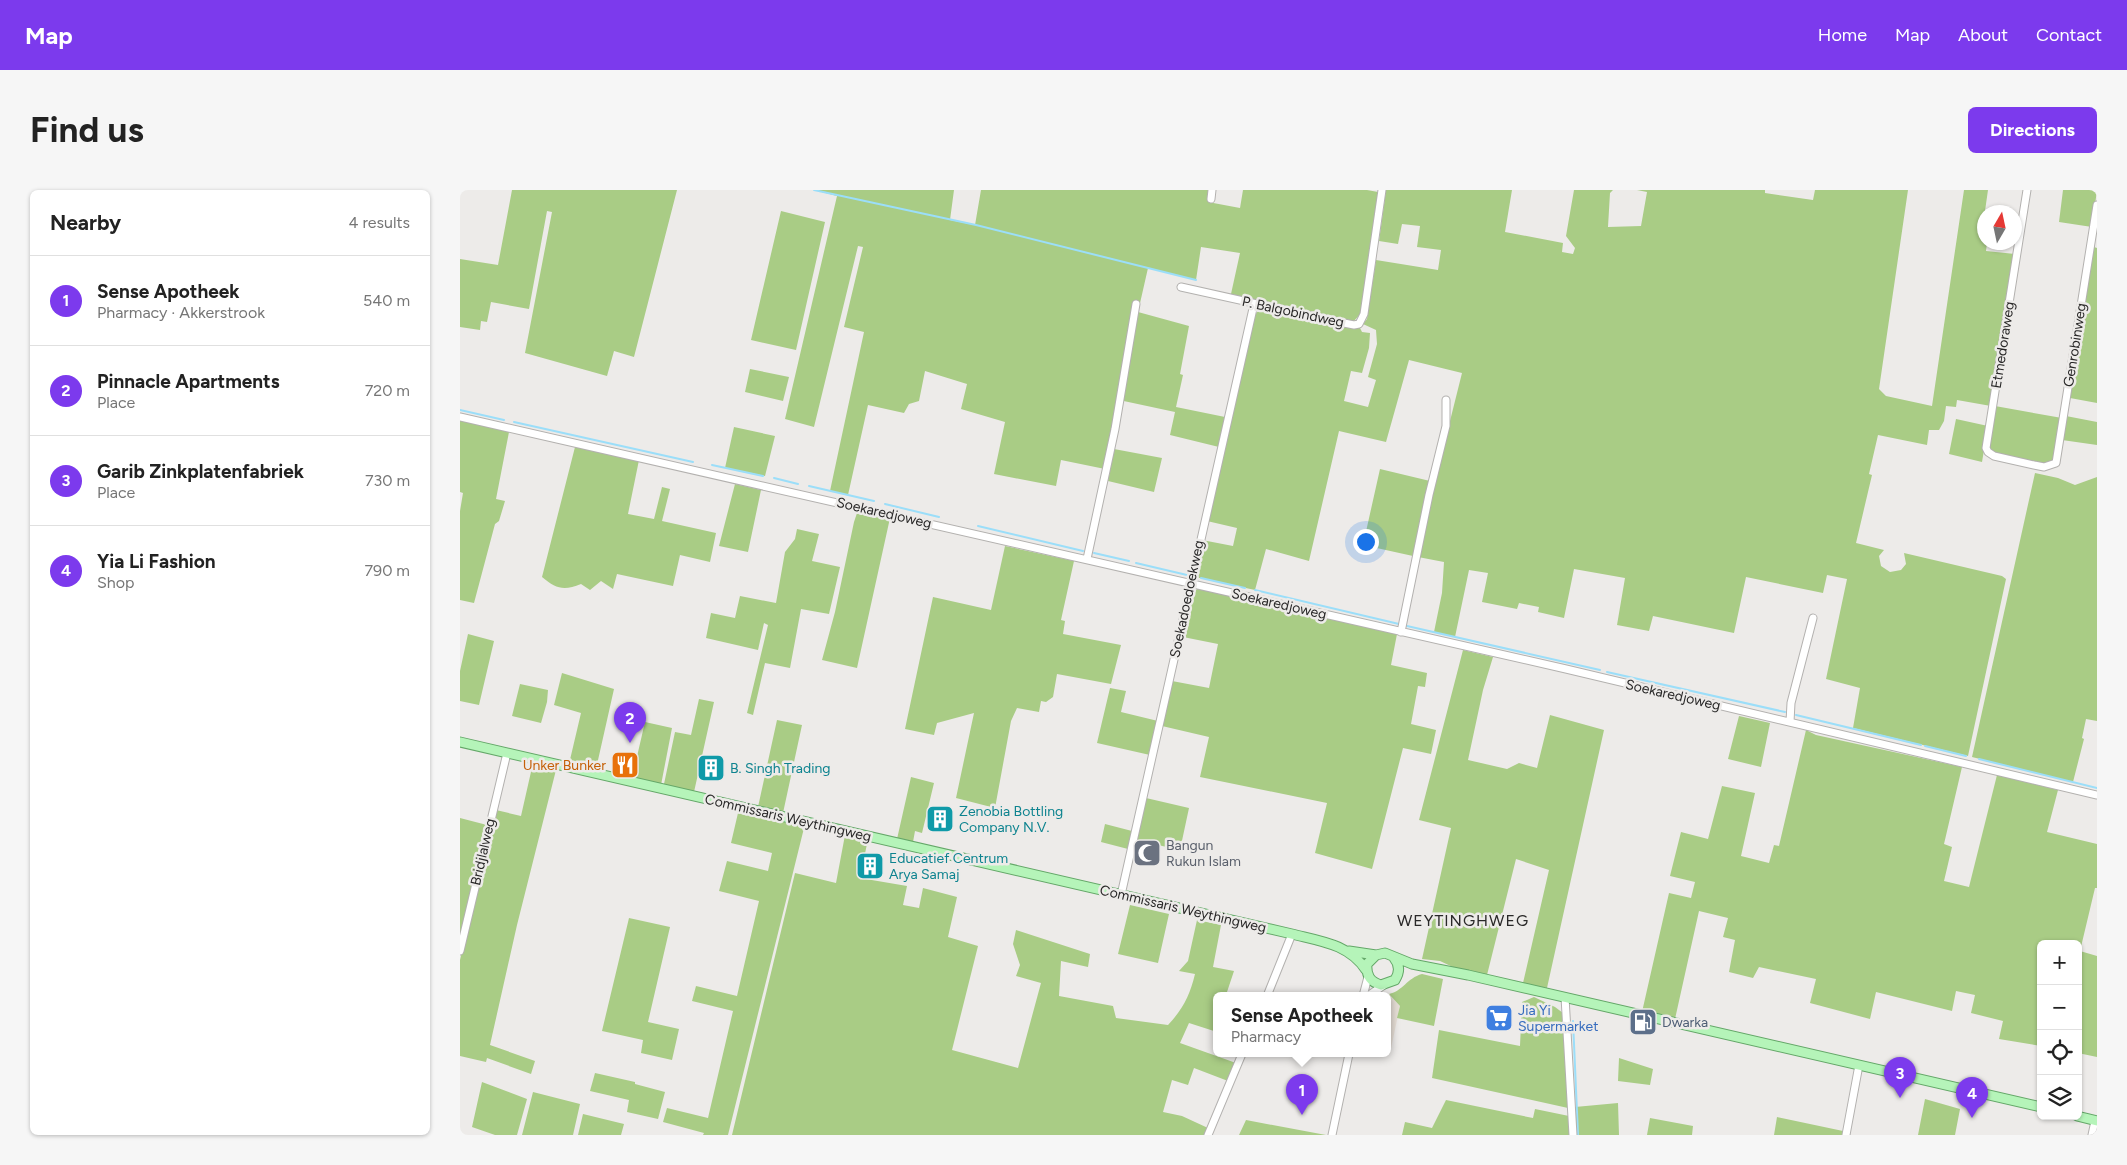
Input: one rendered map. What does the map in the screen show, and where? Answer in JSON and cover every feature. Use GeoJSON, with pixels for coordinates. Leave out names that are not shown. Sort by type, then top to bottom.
{"type":"FeatureCollection","features":[{"type":"Feature","properties":{"kind":"main road","name":"Commissaris Weythingweg"},"geometry":{"type":"LineString","coordinates":[[460,742],[1292,934],[1340,946],[1349,951],[1376,955]]}},
{"type":"Feature","properties":{"kind":"main road","name":"Commissaris Weythingweg"},"geometry":{"type":"LineString","coordinates":[[1349,951],[1367,974]]}},
{"type":"Feature","properties":{"kind":"main road"},"geometry":{"type":"LineString","coordinates":[[1423,965],[1409,968],[1397,976],[1391,983],[1384,985],[1376,984],[1367,974],[1367,964],[1376,955],[1385,953],[1412,964],[1423,965],[1565,997],[2037,1106]]}},
{"type":"Feature","properties":{"kind":"main road"},"geometry":{"type":"LineString","coordinates":[[1394,958],[1399,967],[1397,976]]}},
{"type":"Feature","properties":{"kind":"main road"},"geometry":{"type":"LineString","coordinates":[[2082,1117],[2096,1121]]}},
{"type":"Feature","properties":{"kind":"street"},"geometry":{"type":"LineString","coordinates":[[1211,199],[1212,190]]}},
{"type":"Feature","properties":{"kind":"street","name":"P. Balgobindweg"},"geometry":{"type":"LineString","coordinates":[[1181,288],[1354,325],[1359,324],[1364,314],[1382,190]]}},
{"type":"Feature","properties":{"kind":"street","name":"Etmedoraweg"},"geometry":{"type":"LineString","coordinates":[[2027,190],[1986,448],[1994,456],[2034,466]]}},
{"type":"Feature","properties":{"kind":"street","name":"Genrobinweg"},"geometry":{"type":"LineString","coordinates":[[2034,466],[2044,467],[2056,463],[2097,204]]}},
{"type":"Feature","properties":{"kind":"street"},"geometry":{"type":"LineString","coordinates":[[1087,559],[1115,429],[1136,304]]}},
{"type":"Feature","properties":{"kind":"street","name":"Soekadoedoekweg"},"geometry":{"type":"LineString","coordinates":[[1121,895],[1254,304]]}},
{"type":"Feature","properties":{"kind":"street"},"geometry":{"type":"LineString","coordinates":[[1401,632],[1428,495],[1446,426],[1446,400]]}},
{"type":"Feature","properties":{"kind":"street","name":"Soekaredjoweg"},"geometry":{"type":"LineString","coordinates":[[460,416],[1191,583],[2097,795]]}},
{"type":"Feature","properties":{"kind":"street"},"geometry":{"type":"LineString","coordinates":[[1790,722],[1791,703],[1813,618]]}},
{"type":"Feature","properties":{"kind":"street","name":"Bridjlalweg"},"geometry":{"type":"LineString","coordinates":[[460,951],[507,753]]}},
{"type":"Feature","properties":{"kind":"street"},"geometry":{"type":"LineString","coordinates":[[1269,992],[1292,934]]}},
{"type":"Feature","properties":{"kind":"street"},"geometry":{"type":"LineString","coordinates":[[1364,992],[1367,974]]}},
{"type":"Feature","properties":{"kind":"street"},"geometry":{"type":"LineString","coordinates":[[1374,992],[1384,985]]}},
{"type":"Feature","properties":{"kind":"street"},"geometry":{"type":"LineString","coordinates":[[1565,997],[1573,1135]]}},
{"type":"Feature","properties":{"kind":"street"},"geometry":{"type":"LineString","coordinates":[[1208,1135],[1241,1057]]}},
{"type":"Feature","properties":{"kind":"street"},"geometry":{"type":"LineString","coordinates":[[1332,1135],[1348,1057]]}},
{"type":"Feature","properties":{"kind":"street"},"geometry":{"type":"LineString","coordinates":[[1846,1135],[1859,1064]]}},
{"type":"Feature","properties":{"kind":"street"},"geometry":{"type":"LineString","coordinates":[[2092,1135],[2096,1121]]}},
{"type":"Feature","properties":{"kind":"shaded area"},"geometry":{"type":"Polygon","coordinates":[[[1391,996],[1400,1006],[1391,1048],[1391,996]]]}},
{"type":"Feature","properties":{"kind":"green space"},"geometry":{"type":"Polygon","coordinates":[[[512,190],[677,190],[634,357],[614,351],[607,376],[525,353],[552,212],[547,211],[529,309],[491,302],[487,322],[481,321],[480,330],[460,327],[460,259],[498,265],[512,190]]]}},
{"type":"Feature","properties":{"kind":"green space"},"geometry":{"type":"Polygon","coordinates":[[[814,190],[954,190],[950,220],[975,225],[981,190],[1209,190],[1208,202],[1240,208],[1243,190],[1367,190],[1378,192],[1362,312],[1354,321],[1231,294],[1240,253],[1201,247],[1196,280],[1148,268],[1138,312],[1189,326],[1180,374],[1183,375],[1176,407],[1225,417],[1219,447],[1170,435],[1175,412],[1119,400],[1105,469],[1061,460],[1056,486],[994,474],[1005,422],[961,409],[967,384],[925,371],[919,401],[909,404],[904,413],[868,405],[848,495],[830,491],[864,332],[844,327],[863,247],[858,246],[814,427],[785,419],[837,196],[814,190]]]}},
{"type":"Feature","properties":{"kind":"green space"},"geometry":{"type":"Polygon","coordinates":[[[1386,190],[1512,190],[1505,232],[1563,243],[1562,252],[1573,254],[1575,248],[1566,236],[1574,190],[1613,190],[1610,193],[1608,227],[1641,226],[1647,192],[1637,190],[1765,190],[1765,193],[1813,200],[1815,190],[1908,190],[1879,389],[1886,396],[1932,406],[1964,190],[1988,190],[1986,205],[1977,205],[1977,250],[2015,254],[1991,406],[1957,400],[1956,407],[1946,406],[1944,421],[1939,430],[1929,430],[1927,445],[1878,435],[1869,474],[1872,475],[1856,543],[1884,550],[1879,556],[1881,566],[1890,572],[1901,570],[1906,564],[1904,553],[2002,576],[2006,579],[1968,756],[1853,728],[1860,688],[1826,679],[1847,579],[1827,575],[1823,593],[1746,577],[1734,633],[1653,616],[1649,631],[1617,625],[1625,578],[1574,569],[1564,618],[1538,612],[1539,607],[1519,603],[1517,609],[1482,602],[1488,573],[1469,570],[1455,637],[1434,632],[1442,593],[1444,562],[1418,557],[1462,373],[1409,360],[1386,442],[1339,431],[1309,561],[1266,549],[1255,590],[1195,577],[1202,540],[1233,546],[1237,528],[1207,521],[1254,316],[1259,310],[1265,309],[1360,328],[1362,332],[1370,333],[1369,348],[1362,373],[1351,371],[1344,401],[1368,407],[1376,380],[1368,377],[1377,344],[1376,330],[1363,324],[1367,319],[1376,260],[1438,270],[1441,250],[1417,247],[1420,226],[1402,224],[1398,244],[1379,241],[1386,190]]]}},
{"type":"Feature","properties":{"kind":"green space"},"geometry":{"type":"Polygon","coordinates":[[[2063,190],[2097,190],[2092,227],[2059,222],[2063,190]]]}},
{"type":"Feature","properties":{"kind":"green space"},"geometry":{"type":"Polygon","coordinates":[[[781,211],[825,222],[796,350],[751,340],[781,211]]]}},
{"type":"Feature","properties":{"kind":"green space"},"geometry":{"type":"Polygon","coordinates":[[[2094,247],[2097,248],[2097,403],[2070,398],[2094,247]]]}},
{"type":"Feature","properties":{"kind":"green space"},"geometry":{"type":"Polygon","coordinates":[[[750,369],[789,377],[783,401],[745,392],[750,369]]]}},
{"type":"Feature","properties":{"kind":"green space"},"geometry":{"type":"Polygon","coordinates":[[[1995,406],[2062,418],[2054,462],[2045,465],[1993,453],[1989,447],[1995,406]]]}},
{"type":"Feature","properties":{"kind":"green space"},"geometry":{"type":"Polygon","coordinates":[[[2066,416],[2097,422],[2097,445],[2062,440],[2066,416]]]}},
{"type":"Feature","properties":{"kind":"green space"},"geometry":{"type":"Polygon","coordinates":[[[1956,419],[1988,426],[1982,462],[1949,454],[1956,419]]]}},
{"type":"Feature","properties":{"kind":"green space"},"geometry":{"type":"Polygon","coordinates":[[[460,420],[509,432],[496,499],[505,501],[499,521],[495,524],[474,603],[460,600],[460,511],[463,493],[460,492],[460,420]]]}},
{"type":"Feature","properties":{"kind":"green space"},"geometry":{"type":"Polygon","coordinates":[[[734,427],[775,436],[765,476],[725,468],[734,427]]]}},
{"type":"Feature","properties":{"kind":"green space"},"geometry":{"type":"Polygon","coordinates":[[[575,447],[639,460],[628,514],[654,519],[662,487],[670,489],[662,521],[716,533],[710,562],[680,555],[673,586],[617,574],[613,589],[601,581],[590,590],[581,584],[570,588],[560,588],[542,577],[575,447]]]}},
{"type":"Feature","properties":{"kind":"green space"},"geometry":{"type":"Polygon","coordinates":[[[1114,449],[1162,458],[1154,492],[1108,481],[1114,449]]]}},
{"type":"Feature","properties":{"kind":"green space"},"geometry":{"type":"Polygon","coordinates":[[[1380,469],[1430,481],[1413,556],[1363,545],[1380,469]]]}},
{"type":"Feature","properties":{"kind":"green space"},"geometry":{"type":"Polygon","coordinates":[[[2035,473],[2058,478],[2075,485],[2097,477],[2097,721],[2086,719],[2082,738],[2084,739],[2073,782],[1972,757],[2035,473]]]}},
{"type":"Feature","properties":{"kind":"green space"},"geometry":{"type":"Polygon","coordinates":[[[735,484],[761,490],[748,552],[719,546],[735,484]]]}},
{"type":"Feature","properties":{"kind":"green space"},"geometry":{"type":"Polygon","coordinates":[[[858,510],[890,518],[857,668],[822,660],[858,510]]]}},
{"type":"Feature","properties":{"kind":"green space"},"geometry":{"type":"Polygon","coordinates":[[[797,529],[819,534],[812,561],[840,567],[829,614],[801,609],[790,668],[765,663],[753,715],[747,713],[768,625],[764,623],[758,650],[706,638],[711,613],[735,618],[740,596],[776,603],[785,552],[795,539],[797,529]]]}},
{"type":"Feature","properties":{"kind":"green space"},"geometry":{"type":"Polygon","coordinates":[[[1005,546],[1074,561],[1061,620],[1065,621],[1063,634],[1121,645],[1111,684],[1057,674],[1053,697],[1046,702],[1041,701],[1039,712],[1017,708],[1011,721],[995,808],[956,798],[974,713],[937,723],[934,735],[905,729],[933,597],[991,610],[1005,546]]]}},
{"type":"Feature","properties":{"kind":"green space"},"geometry":{"type":"Polygon","coordinates":[[[1199,588],[1397,634],[1391,665],[1427,673],[1425,687],[1418,686],[1411,724],[1436,730],[1431,754],[1403,748],[1372,869],[1315,853],[1327,803],[1200,777],[1209,737],[1162,726],[1172,681],[1209,688],[1218,644],[1183,637],[1193,592],[1199,588]]]}},
{"type":"Feature","properties":{"kind":"green space"},"geometry":{"type":"Polygon","coordinates":[[[468,634],[494,641],[479,705],[460,701],[460,671],[468,634]]]}},
{"type":"Feature","properties":{"kind":"green space"},"geometry":{"type":"Polygon","coordinates":[[[1463,650],[1493,657],[1483,690],[1468,760],[1507,769],[1519,763],[1537,768],[1550,715],[1604,730],[1547,988],[1523,983],[1549,870],[1516,859],[1487,975],[1455,968],[1440,961],[1422,959],[1451,828],[1419,820],[1463,650]]]}},
{"type":"Feature","properties":{"kind":"green space"},"geometry":{"type":"Polygon","coordinates":[[[562,673],[614,689],[596,769],[569,764],[581,713],[554,705],[562,673]]]}},
{"type":"Feature","properties":{"kind":"green space"},"geometry":{"type":"Polygon","coordinates":[[[520,684],[548,690],[547,702],[541,723],[512,716],[520,684]]]}},
{"type":"Feature","properties":{"kind":"green space"},"geometry":{"type":"Polygon","coordinates":[[[1110,688],[1126,691],[1121,712],[1158,721],[1150,755],[1097,743],[1110,688]]]}},
{"type":"Feature","properties":{"kind":"green space"},"geometry":{"type":"Polygon","coordinates":[[[699,699],[714,702],[694,792],[664,784],[675,732],[691,735],[699,699]]]}},
{"type":"Feature","properties":{"kind":"green space"},"geometry":{"type":"Polygon","coordinates":[[[1739,716],[1770,723],[1761,767],[1728,759],[1739,716]]]}},
{"type":"Feature","properties":{"kind":"green space"},"geometry":{"type":"Polygon","coordinates":[[[777,720],[802,725],[783,813],[758,807],[777,720]]]}},
{"type":"Feature","properties":{"kind":"green space"},"geometry":{"type":"Polygon","coordinates":[[[645,722],[672,728],[661,785],[632,778],[645,722]]]}},
{"type":"Feature","properties":{"kind":"green space"},"geometry":{"type":"Polygon","coordinates":[[[1806,730],[1816,735],[1962,767],[1944,844],[1952,847],[1944,881],[1969,887],[1997,775],[2058,790],[2047,832],[2097,844],[2097,888],[2095,888],[2082,943],[2082,940],[2037,940],[2037,1045],[1999,1039],[2003,1021],[1971,1013],[1975,995],[1956,991],[1952,1011],[1876,992],[1870,1019],[1810,1003],[1816,979],[1759,967],[1753,978],[1729,972],[1735,940],[1723,937],[1728,918],[1699,911],[1675,1019],[1642,1012],[1669,893],[1691,898],[1695,882],[1670,876],[1681,832],[1708,839],[1722,786],[1755,793],[1741,856],[1769,863],[1774,845],[1779,846],[1806,730]]]}},
{"type":"Feature","properties":{"kind":"green space"},"geometry":{"type":"Polygon","coordinates":[[[533,763],[556,770],[517,925],[490,1045],[535,1061],[531,1074],[487,1058],[486,1062],[460,1056],[460,960],[496,810],[521,816],[533,763]]]}},
{"type":"Feature","properties":{"kind":"green space"},"geometry":{"type":"Polygon","coordinates":[[[911,777],[934,783],[922,833],[915,831],[913,842],[897,839],[911,777]]]}},
{"type":"Feature","properties":{"kind":"green space"},"geometry":{"type":"Polygon","coordinates":[[[1146,798],[1189,808],[1180,850],[1136,840],[1146,798]]]}},
{"type":"Feature","properties":{"kind":"green space"},"geometry":{"type":"Polygon","coordinates":[[[744,811],[802,825],[804,828],[728,1135],[703,1135],[704,1133],[663,1122],[667,1108],[708,1118],[733,1011],[692,1001],[696,986],[737,996],[759,901],[719,891],[727,861],[768,871],[772,853],[731,843],[738,813],[744,811]]]}},
{"type":"Feature","properties":{"kind":"green space"},"geometry":{"type":"Polygon","coordinates":[[[460,818],[487,825],[460,940],[460,818]]]}},
{"type":"Feature","properties":{"kind":"green space"},"geometry":{"type":"Polygon","coordinates":[[[1105,824],[1132,831],[1128,849],[1101,842],[1105,824]]]}},
{"type":"Feature","properties":{"kind":"green space"},"geometry":{"type":"Polygon","coordinates":[[[845,835],[868,839],[860,878],[907,886],[903,905],[919,908],[923,888],[957,897],[948,937],[978,946],[952,1050],[1018,1068],[1041,983],[1016,976],[1020,965],[1013,944],[1016,930],[1090,954],[1088,967],[1061,961],[1059,996],[1113,1006],[1116,1018],[1168,1025],[1182,1007],[1193,982],[1195,974],[1179,971],[1188,961],[1197,920],[1221,925],[1213,967],[1234,971],[1227,992],[1213,992],[1213,1031],[1189,1023],[1180,1043],[1213,1055],[1213,1057],[1219,1057],[1236,1063],[1228,1081],[1194,1068],[1188,1085],[1172,1080],[1163,1112],[1182,1116],[1208,1128],[1205,1135],[732,1135],[795,873],[836,883],[845,835]]]}},
{"type":"Feature","properties":{"kind":"green space"},"geometry":{"type":"Polygon","coordinates":[[[1130,905],[1169,914],[1158,963],[1118,954],[1130,905]]]}},
{"type":"Feature","properties":{"kind":"green space"},"geometry":{"type":"Polygon","coordinates":[[[629,918],[670,927],[648,1022],[679,1029],[672,1060],[641,1053],[643,1040],[602,1031],[629,918]]]}},
{"type":"Feature","properties":{"kind":"green space"},"geometry":{"type":"Polygon","coordinates":[[[2082,952],[2097,956],[2097,1057],[2082,1054],[2082,952]]]}},
{"type":"Feature","properties":{"kind":"green space"},"geometry":{"type":"Polygon","coordinates":[[[1422,974],[1443,979],[1434,1026],[1397,1018],[1400,1006],[1391,996],[1391,993],[1422,974]]]}},
{"type":"Feature","properties":{"kind":"green space"},"geometry":{"type":"Polygon","coordinates":[[[1534,997],[1563,1013],[1568,1108],[1432,1078],[1439,1030],[1520,1046],[1522,1002],[1534,997]]]}},
{"type":"Feature","properties":{"kind":"green space"},"geometry":{"type":"Polygon","coordinates":[[[1619,1058],[1653,1069],[1650,1085],[1618,1081],[1619,1058]]]}},
{"type":"Feature","properties":{"kind":"green space"},"geometry":{"type":"Polygon","coordinates":[[[595,1073],[635,1082],[635,1084],[665,1092],[658,1119],[627,1112],[629,1100],[590,1091],[595,1073]]]}},
{"type":"Feature","properties":{"kind":"green space"},"geometry":{"type":"Polygon","coordinates":[[[482,1082],[527,1099],[517,1135],[495,1135],[472,1127],[482,1082]]]}},
{"type":"Feature","properties":{"kind":"green space"},"geometry":{"type":"Polygon","coordinates":[[[533,1092],[580,1104],[573,1135],[522,1135],[533,1092]]]}},
{"type":"Feature","properties":{"kind":"green space"},"geometry":{"type":"Polygon","coordinates":[[[1925,1099],[1960,1109],[1955,1135],[1918,1135],[1925,1099]]]}},
{"type":"Feature","properties":{"kind":"green space"},"geometry":{"type":"Polygon","coordinates":[[[1446,1100],[1533,1118],[1535,1109],[1569,1116],[1569,1135],[1402,1135],[1405,1122],[1432,1128],[1446,1100]]]}},
{"type":"Feature","properties":{"kind":"green space"},"geometry":{"type":"Polygon","coordinates":[[[1618,1103],[1619,1135],[1576,1135],[1575,1107],[1618,1103]]]}},
{"type":"Feature","properties":{"kind":"green space"},"geometry":{"type":"Polygon","coordinates":[[[583,1114],[624,1124],[621,1135],[578,1135],[583,1114]]]}},
{"type":"Feature","properties":{"kind":"green space"},"geometry":{"type":"Polygon","coordinates":[[[1777,1117],[1843,1131],[1842,1135],[1774,1135],[1777,1117]]]}},
{"type":"Feature","properties":{"kind":"green space"},"geometry":{"type":"Polygon","coordinates":[[[1650,1118],[1693,1126],[1692,1135],[1647,1135],[1650,1118]]]}},
{"type":"Feature","properties":{"kind":"green space"},"geometry":{"type":"Polygon","coordinates":[[[1246,1120],[1326,1135],[1239,1135],[1246,1120]]]}},
{"type":"Feature","properties":{"kind":"waterway"},"geometry":{"type":"LineString","coordinates":[[814,190],[976,225],[1196,280]]}},
{"type":"Feature","properties":{"kind":"waterway"},"geometry":{"type":"LineString","coordinates":[[460,410],[504,420]]}},
{"type":"Feature","properties":{"kind":"waterway"},"geometry":{"type":"LineString","coordinates":[[514,422],[693,462]]}},
{"type":"Feature","properties":{"kind":"waterway"},"geometry":{"type":"LineString","coordinates":[[712,465],[763,476]]}},
{"type":"Feature","properties":{"kind":"waterway"},"geometry":{"type":"LineString","coordinates":[[774,478],[798,484]]}},
{"type":"Feature","properties":{"kind":"waterway"},"geometry":{"type":"LineString","coordinates":[[809,486],[874,501]]}},
{"type":"Feature","properties":{"kind":"waterway"},"geometry":{"type":"LineString","coordinates":[[885,504],[939,517]]}},
{"type":"Feature","properties":{"kind":"waterway"},"geometry":{"type":"LineString","coordinates":[[978,526],[1083,551]]}},
{"type":"Feature","properties":{"kind":"waterway"},"geometry":{"type":"LineString","coordinates":[[1094,553],[1129,561]]}},
{"type":"Feature","properties":{"kind":"waterway"},"geometry":{"type":"LineString","coordinates":[[1136,563],[1187,575]]}},
{"type":"Feature","properties":{"kind":"waterway"},"geometry":{"type":"LineString","coordinates":[[1201,578],[1245,588]]}},
{"type":"Feature","properties":{"kind":"waterway"},"geometry":{"type":"LineString","coordinates":[[1255,590],[1399,624]]}},
{"type":"Feature","properties":{"kind":"waterway"},"geometry":{"type":"LineString","coordinates":[[1407,626],[1600,670]]}},
{"type":"Feature","properties":{"kind":"waterway"},"geometry":{"type":"LineString","coordinates":[[1607,672],[1785,712]]}},
{"type":"Feature","properties":{"kind":"waterway"},"geometry":{"type":"LineString","coordinates":[[1796,715],[1921,745]]}},
{"type":"Feature","properties":{"kind":"waterway"},"geometry":{"type":"LineString","coordinates":[[1925,746],[1966,756]]}},
{"type":"Feature","properties":{"kind":"waterway"},"geometry":{"type":"LineString","coordinates":[[1979,759],[2097,788]]}},
{"type":"Feature","properties":{"kind":"waterway"},"geometry":{"type":"LineString","coordinates":[[1573,1021],[1578,1135]]}},
{"type":"Feature","properties":{"kind":"place","name":"Pinnacle Apartments"},"geometry":{"type":"Point","coordinates":[630,743]}},
{"type":"Feature","properties":{"kind":"place","name":"Unker Bunker"},"geometry":{"type":"Point","coordinates":[625,765]}},
{"type":"Feature","properties":{"kind":"place","name":"B. Singh Trading"},"geometry":{"type":"Point","coordinates":[711,768]}},
{"type":"Feature","properties":{"kind":"place","name":"Zenobia Bottling Company N.V."},"geometry":{"type":"Point","coordinates":[940,819]}},
{"type":"Feature","properties":{"kind":"place","name":"Bangun Rukun Islam"},"geometry":{"type":"Point","coordinates":[1147,853]}},
{"type":"Feature","properties":{"kind":"place","name":"Educatief Centrum Arya Samaj"},"geometry":{"type":"Point","coordinates":[870,866]}},
{"type":"Feature","properties":{"kind":"place","name":"Jia Yi Supermarket"},"geometry":{"type":"Point","coordinates":[1499,1018]}},
{"type":"Feature","properties":{"kind":"place","name":"Dwarka"},"geometry":{"type":"Point","coordinates":[1643,1022]}},
{"type":"Feature","properties":{"kind":"place","name":"Garib Zinkplatenfabriek"},"geometry":{"type":"Point","coordinates":[1900,1098]}},
{"type":"Feature","properties":{"kind":"place","name":"Sense Apotheek"},"geometry":{"type":"Point","coordinates":[1302,1115]}},
{"type":"Feature","properties":{"kind":"place","name":"Yia Li Fashion"},"geometry":{"type":"Point","coordinates":[1972,1118]}},
{"type":"Feature","properties":{"kind":"district","name":"WEYTINGHWEG"},"geometry":{"type":"Point","coordinates":[1463,920]}}]}
